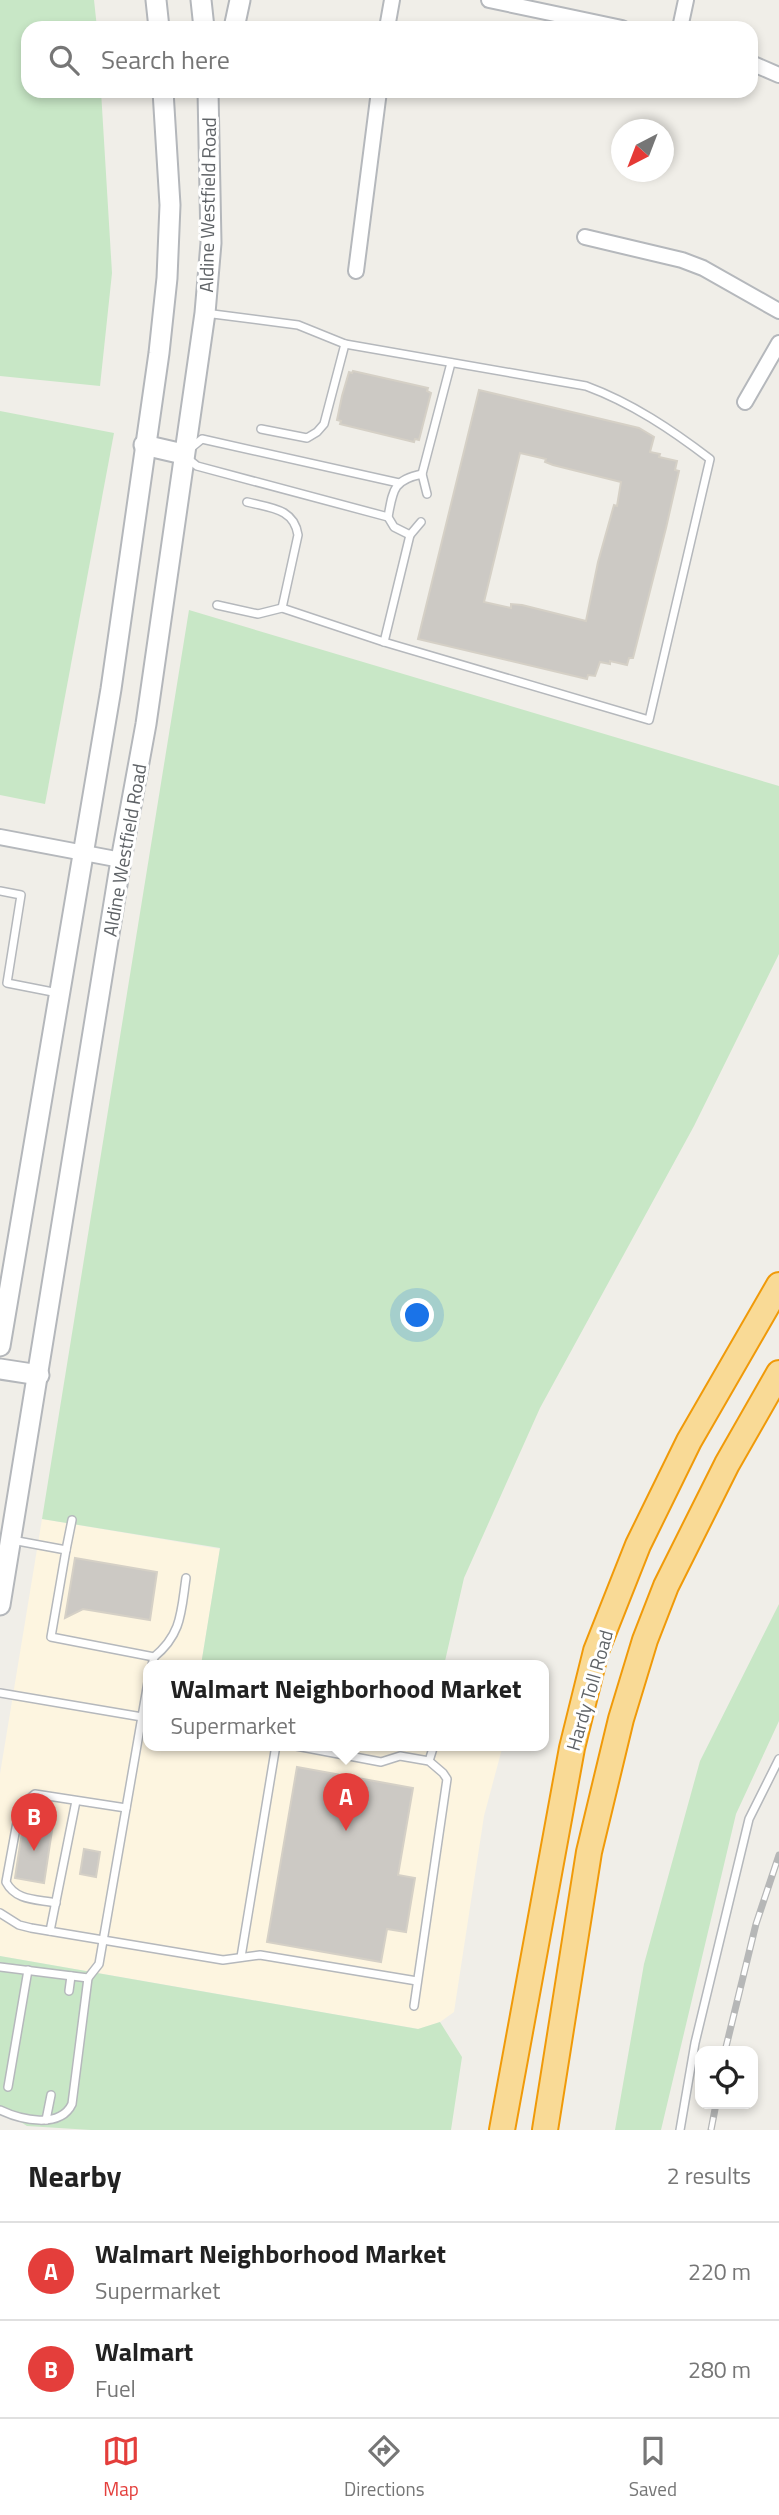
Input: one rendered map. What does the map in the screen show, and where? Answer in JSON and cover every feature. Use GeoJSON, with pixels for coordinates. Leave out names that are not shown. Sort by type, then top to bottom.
{"type":"FeatureCollection","features":[{"type":"Feature","properties":{"kind":"highway","name":"Hardy Toll Road"},"geometry":{"type":"LineString","coordinates":[[502,2130],[572,1748],[596,1651],[638,1545],[689,1441],[779,1285]]}},
{"type":"Feature","properties":{"kind":"highway","name":"Hardy Toll Road"},"geometry":{"type":"LineString","coordinates":[[545,2130],[589,1852],[621,1719],[645,1640],[666,1586],[727,1464],[779,1373]]}},
{"type":"Feature","properties":{"kind":"main road"},"geometry":{"type":"LineString","coordinates":[[156,0],[158,21]]}},
{"type":"Feature","properties":{"kind":"main road"},"geometry":{"type":"LineString","coordinates":[[201,0],[203,21]]}},
{"type":"Feature","properties":{"kind":"main road"},"geometry":{"type":"LineString","coordinates":[[236,21],[240,0]]}},
{"type":"Feature","properties":{"kind":"main road","name":"Aldine Westfield Road"},"geometry":{"type":"LineString","coordinates":[[0,1346],[4,1288],[59,993],[111,689],[159,353],[170,205],[163,98]]}},
{"type":"Feature","properties":{"kind":"main road","name":"Aldine Westfield Road"},"geometry":{"type":"LineString","coordinates":[[0,1605],[121,860],[146,724],[205,313],[211,243],[208,98]]}},
{"type":"Feature","properties":{"kind":"main road"},"geometry":{"type":"LineString","coordinates":[[211,149],[221,98]]}},
{"type":"Feature","properties":{"kind":"main road"},"geometry":{"type":"LineString","coordinates":[[145,445],[183,454]]}},
{"type":"Feature","properties":{"kind":"main road"},"geometry":{"type":"LineString","coordinates":[[0,1369],[38,1375]]}},
{"type":"Feature","properties":{"kind":"street"},"geometry":{"type":"LineString","coordinates":[[388,21],[392,0]]}},
{"type":"Feature","properties":{"kind":"street"},"geometry":{"type":"LineString","coordinates":[[489,0],[589,21]]}},
{"type":"Feature","properties":{"kind":"street"},"geometry":{"type":"LineString","coordinates":[[682,21],[686,0]]}},
{"type":"Feature","properties":{"kind":"street"},"geometry":{"type":"LineString","coordinates":[[758,66],[779,75]]}},
{"type":"Feature","properties":{"kind":"street"},"geometry":{"type":"LineString","coordinates":[[356,271],[378,98]]}},
{"type":"Feature","properties":{"kind":"street"},"geometry":{"type":"LineString","coordinates":[[584,237],[682,260],[703,268],[779,311]]}},
{"type":"Feature","properties":{"kind":"street"},"geometry":{"type":"LineString","coordinates":[[745,402],[779,343]]}},
{"type":"Feature","properties":{"kind":"street"},"geometry":{"type":"LineString","coordinates":[[0,837],[121,860]]}},
{"type":"Feature","properties":{"kind":"lane"},"geometry":{"type":"LineString","coordinates":[[205,313],[298,325],[345,344],[586,386],[662,425],[710,459],[649,720],[384,642],[282,608],[258,614],[217,605]]}},
{"type":"Feature","properties":{"kind":"lane"},"geometry":{"type":"LineString","coordinates":[[261,429],[307,438],[317,432],[324,424],[345,344]]}},
{"type":"Feature","properties":{"kind":"lane"},"geometry":{"type":"LineString","coordinates":[[427,494],[422,474],[451,363]]}},
{"type":"Feature","properties":{"kind":"lane"},"geometry":{"type":"LineString","coordinates":[[388,517],[197,466],[183,454],[202,439],[399,483]]}},
{"type":"Feature","properties":{"kind":"lane"},"geometry":{"type":"LineString","coordinates":[[410,535],[394,527],[388,517],[393,490],[408,477],[422,474]]}},
{"type":"Feature","properties":{"kind":"lane"},"geometry":{"type":"LineString","coordinates":[[247,502],[284,511],[297,527],[298,535],[282,608]]}},
{"type":"Feature","properties":{"kind":"lane"},"geometry":{"type":"LineString","coordinates":[[384,642],[410,535],[421,522]]}},
{"type":"Feature","properties":{"kind":"lane"},"geometry":{"type":"LineString","coordinates":[[0,891],[21,895],[7,983],[59,993]]}},
{"type":"Feature","properties":{"kind":"lane"},"geometry":{"type":"LineString","coordinates":[[72,1520],[51,1637],[149,1660]]}},
{"type":"Feature","properties":{"kind":"lane"},"geometry":{"type":"LineString","coordinates":[[11,1540],[66,1550]]}},
{"type":"Feature","properties":{"kind":"lane"},"geometry":{"type":"LineString","coordinates":[[154,1660],[169,1644],[180,1619],[186,1578]]}},
{"type":"Feature","properties":{"kind":"lane"},"geometry":{"type":"LineString","coordinates":[[0,1693],[143,1718]]}},
{"type":"Feature","properties":{"kind":"lane"},"geometry":{"type":"LineString","coordinates":[[0,2110],[10,2115],[46,2120],[60,2118],[68,2113],[72,2104],[88,1979],[99,1964],[143,1723]]}},
{"type":"Feature","properties":{"kind":"lane"},"geometry":{"type":"LineString","coordinates":[[242,1957],[275,1751]]}},
{"type":"Feature","properties":{"kind":"lane"},"geometry":{"type":"LineString","coordinates":[[323,1751],[381,1762],[400,1756],[429,1761],[443,1773],[448,1786],[414,2006]]}},
{"type":"Feature","properties":{"kind":"lane"},"geometry":{"type":"LineString","coordinates":[[429,1761],[432,1751]]}},
{"type":"Feature","properties":{"kind":"lane"},"geometry":{"type":"LineString","coordinates":[[680,2130],[695,2043],[749,1819],[779,1759]]}},
{"type":"Feature","properties":{"kind":"lane"},"geometry":{"type":"LineString","coordinates":[[56,1903],[20,1896],[11,1892],[6,1882],[20,1806],[35,1794],[126,1808]]}},
{"type":"Feature","properties":{"kind":"lane"},"geometry":{"type":"LineString","coordinates":[[50,1931],[76,1801]]}},
{"type":"Feature","properties":{"kind":"lane"},"geometry":{"type":"LineString","coordinates":[[0,1913],[19,1925],[223,1960],[260,1955],[417,1981]]}},
{"type":"Feature","properties":{"kind":"lane"},"geometry":{"type":"LineString","coordinates":[[0,1966],[88,1979]]}},
{"type":"Feature","properties":{"kind":"lane"},"geometry":{"type":"LineString","coordinates":[[8,2087],[28,1970]]}},
{"type":"Feature","properties":{"kind":"lane"},"geometry":{"type":"LineString","coordinates":[[69,1991],[71,1976]]}},
{"type":"Feature","properties":{"kind":"lane"},"geometry":{"type":"LineString","coordinates":[[46,2120],[51,2095]]}},
{"type":"Feature","properties":{"kind":"shaded area"},"geometry":{"type":"Polygon","coordinates":[[[42,1519],[220,1549],[202,1660],[143,1660],[143,1751],[501,1751],[484,1816],[454,2012],[440,2022],[419,2029],[0,1956],[0,1774],[42,1519]]]}},
{"type":"Feature","properties":{"kind":"green space"},"geometry":{"type":"Polygon","coordinates":[[[0,0],[94,0],[96,21],[21,21],[21,98],[101,98],[112,273],[100,386],[0,376],[0,0]]]}},
{"type":"Feature","properties":{"kind":"green space"},"geometry":{"type":"Polygon","coordinates":[[[0,411],[114,433],[45,804],[0,795],[0,411]]]}},
{"type":"Feature","properties":{"kind":"green space"},"geometry":{"type":"Polygon","coordinates":[[[189,610],[779,786],[779,954],[694,1126],[540,1408],[464,1578],[445,1660],[202,1660],[220,1548],[42,1519],[189,610]]]}},
{"type":"Feature","properties":{"kind":"green space"},"geometry":{"type":"Polygon","coordinates":[[[779,1604],[779,1721],[736,1814],[661,2130],[615,2130],[644,1964],[700,1761],[779,1604]]]}},
{"type":"Feature","properties":{"kind":"green space"},"geometry":{"type":"Polygon","coordinates":[[[0,1956],[418,2029],[440,2022],[462,2057],[451,2130],[91,2130],[27,2126],[0,2109],[0,1956]]]}},
{"type":"Feature","properties":{"kind":"building"},"geometry":{"type":"Polygon","coordinates":[[[349,372],[428,388],[427,391],[431,393],[419,440],[415,439],[414,442],[340,424],[341,421],[337,420],[342,396],[349,372]]]}},
{"type":"Feature","properties":{"kind":"building"},"geometry":{"type":"Polygon","coordinates":[[[479,390],[639,428],[654,437],[650,452],[677,461],[675,470],[679,471],[666,528],[633,658],[629,658],[627,665],[600,662],[595,676],[588,675],[587,679],[418,639],[479,390]],[[520,453],[484,602],[511,608],[511,604],[522,605],[586,621],[598,562],[614,505],[617,506],[621,482],[553,465],[545,462],[546,459],[520,453]]]}},
{"type":"Feature","properties":{"kind":"building"},"geometry":{"type":"Polygon","coordinates":[[[75,1558],[157,1572],[150,1620],[83,1609],[65,1618],[75,1558]]]}},
{"type":"Feature","properties":{"kind":"building"},"geometry":{"type":"Polygon","coordinates":[[[297,1767],[413,1788],[398,1875],[415,1878],[406,1932],[387,1929],[381,1962],[267,1942],[297,1767]]]}},
{"type":"Feature","properties":{"kind":"building"},"geometry":{"type":"Polygon","coordinates":[[[24,1819],[53,1824],[44,1883],[15,1878],[24,1819]]]}},
{"type":"Feature","properties":{"kind":"building"},"geometry":{"type":"Polygon","coordinates":[[[84,1849],[100,1852],[96,1877],[80,1874],[84,1849]]]}},
{"type":"Feature","properties":{"kind":"railway"},"geometry":{"type":"LineString","coordinates":[[726,2046],[756,1924],[779,1855]]}},
{"type":"Feature","properties":{"kind":"railway"},"geometry":{"type":"LineString","coordinates":[[711,2130],[715,2109]]}},
{"type":"Feature","properties":{"kind":"place","name":"Walmart Neighborhood Market"},"geometry":{"type":"Point","coordinates":[346,1831]}},
{"type":"Feature","properties":{"kind":"place","name":"Walmart"},"geometry":{"type":"Point","coordinates":[34,1851]}}]}
